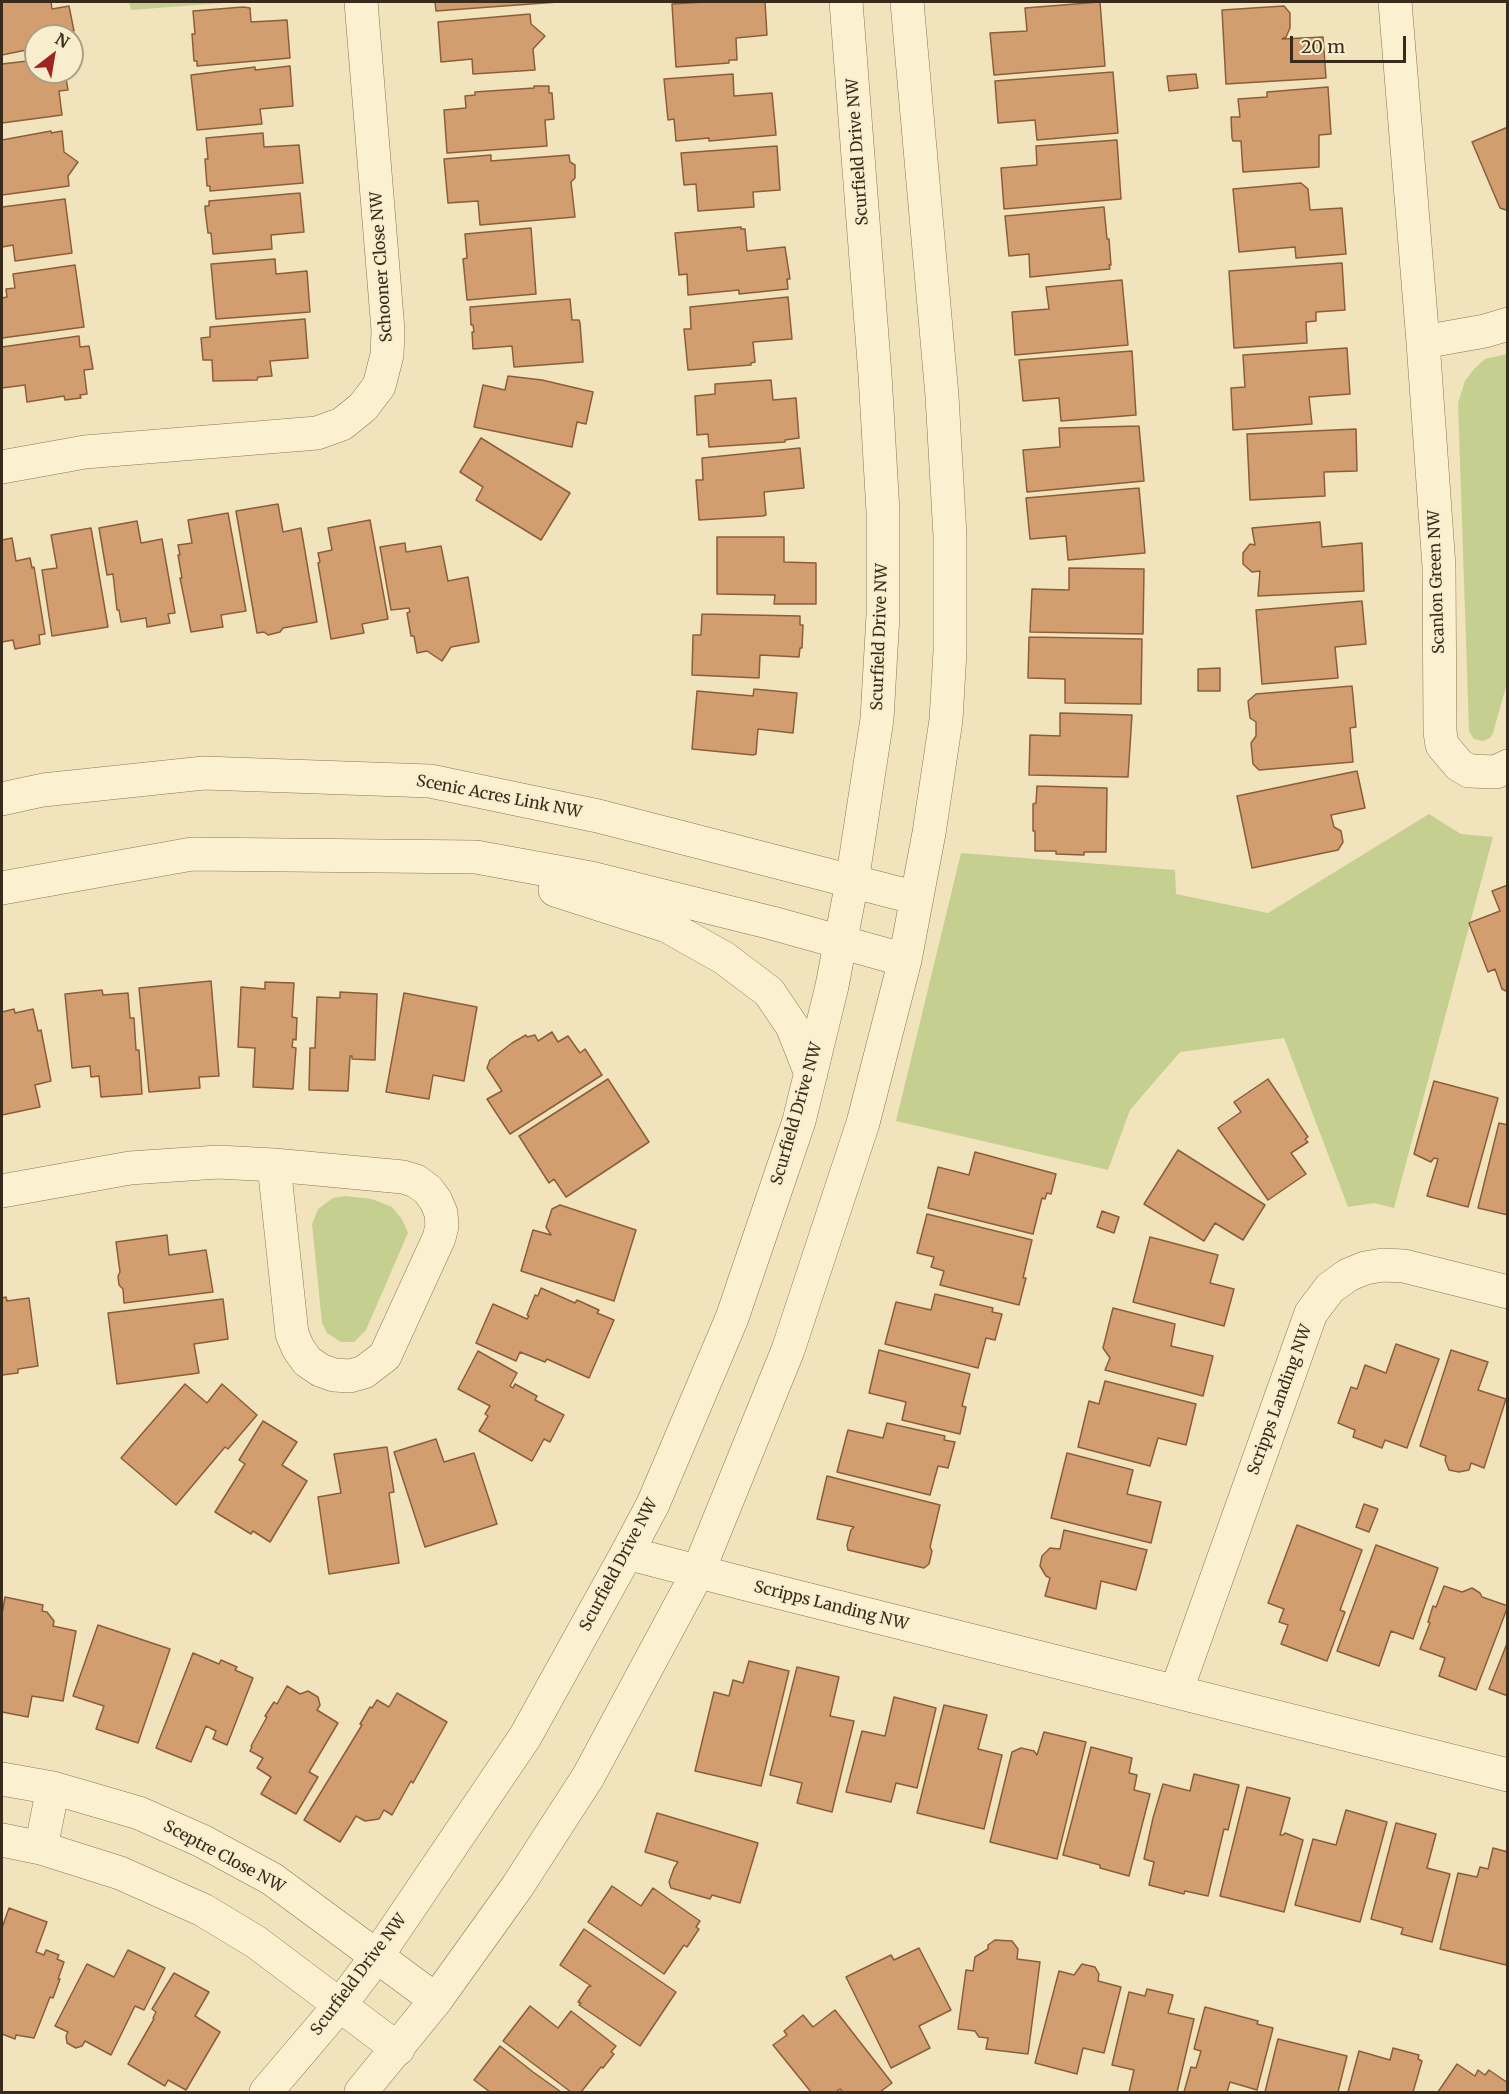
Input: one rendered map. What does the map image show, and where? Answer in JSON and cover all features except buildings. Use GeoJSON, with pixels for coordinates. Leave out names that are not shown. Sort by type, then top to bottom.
{"type":"FeatureCollection","features":[{"type":"Feature","properties":{"kind":"street","name":"Schooner Close NW"},"geometry":{"type":"LineString","coordinates":[[2,467],[85,453],[317,433],[342,424],[363,407],[379,386],[387,355],[388,330],[361,2]]}},
{"type":"Feature","properties":{"kind":"street","name":"Scurfield Drive NW"},"geometry":{"type":"LineString","coordinates":[[266,2092],[340,2005],[377,1956],[525,1737],[627,1553],[653,1504],[732,1318],[799,1120],[841,944],[852,882],[877,719],[883,615],[883,546],[875,375],[846,2]]}},
{"type":"Feature","properties":{"kind":"street"},"geometry":{"type":"LineString","coordinates":[[361,2092],[398,2049],[517,1887],[588,1777],[698,1572],[788,1350],[863,1123],[904,960],[929,833],[945,720],[950,651],[950,536],[942,396],[907,2]]}},
{"type":"Feature","properties":{"kind":"street","name":"Scanlon Green NW"},"geometry":{"type":"LineString","coordinates":[[1395,2],[1439,567],[1440,732],[1442,745],[1459,765],[1469,771],[1496,772],[1508,766]]}},
{"type":"Feature","properties":{"kind":"street"},"geometry":{"type":"LineString","coordinates":[[1423,342],[1485,331],[1508,324]]}},
{"type":"Feature","properties":{"kind":"street","name":"Scenic Acres Link NW"},"geometry":{"type":"LineString","coordinates":[[2,798],[44,790],[204,773],[430,781],[598,816],[917,898]]}},
{"type":"Feature","properties":{"kind":"street"},"geometry":{"type":"LineString","coordinates":[[2,888],[192,854],[476,857],[591,878],[772,923],[904,960]]}},
{"type":"Feature","properties":{"kind":"street"},"geometry":{"type":"LineString","coordinates":[[476,857],[552,890],[667,926],[724,958],[769,992],[792,1026],[811,1074]]}},
{"type":"Feature","properties":{"kind":"street"},"geometry":{"type":"LineString","coordinates":[[2,1191],[130,1168],[218,1162],[274,1165],[403,1177],[416,1181],[428,1190],[441,1213],[442,1226],[439,1238],[385,1356],[363,1372],[350,1376],[334,1375],[320,1370],[307,1361],[298,1348],[292,1334],[274,1165]]}},
{"type":"Feature","properties":{"kind":"street","name":"Scripps Landing NW"},"geometry":{"type":"LineString","coordinates":[[1176,1692],[1311,1313],[1330,1288],[1348,1275],[1365,1268],[1383,1265],[1404,1266],[1508,1292]]}},
{"type":"Feature","properties":{"kind":"street","name":"Scripps Landing NW"},"geometry":{"type":"LineString","coordinates":[[627,1553],[1508,1775]]}},
{"type":"Feature","properties":{"kind":"street","name":"Sceptre Close NW"},"geometry":{"type":"LineString","coordinates":[[2,1779],[53,1788],[139,1813],[202,1841],[272,1879],[435,2000]]}},
{"type":"Feature","properties":{"kind":"street"},"geometry":{"type":"LineString","coordinates":[[41,1848],[53,1788]]}},
{"type":"Feature","properties":{"kind":"street"},"geometry":{"type":"LineString","coordinates":[[2,1840],[41,1848],[120,1873],[203,1910],[256,1942],[398,2049]]}},
{"type":"Feature","properties":{"kind":"green space"},"geometry":{"type":"Polygon","coordinates":[[[129,2],[237,2],[131,10],[129,2]]]}},
{"type":"Feature","properties":{"kind":"green space"},"geometry":{"type":"Polygon","coordinates":[[[1507,354],[1507,683],[1493,733],[1490,738],[1483,741],[1474,739],[1469,731],[1458,403],[1465,381],[1474,369],[1485,359],[1507,354]]]}},
{"type":"Feature","properties":{"kind":"green space"},"geometry":{"type":"Polygon","coordinates":[[[1429,814],[1461,834],[1493,837],[1394,1208],[1374,1203],[1348,1207],[1284,1038],[1180,1052],[1130,1110],[1108,1170],[896,1121],[961,853],[1175,870],[1176,894],[1268,913],[1429,814]]]}},
{"type":"Feature","properties":{"kind":"green space"},"geometry":{"type":"Polygon","coordinates":[[[345,1196],[372,1199],[392,1207],[402,1219],[408,1233],[366,1330],[354,1342],[341,1342],[327,1333],[322,1323],[312,1224],[318,1209],[333,1198],[345,1196]]]}}]}
